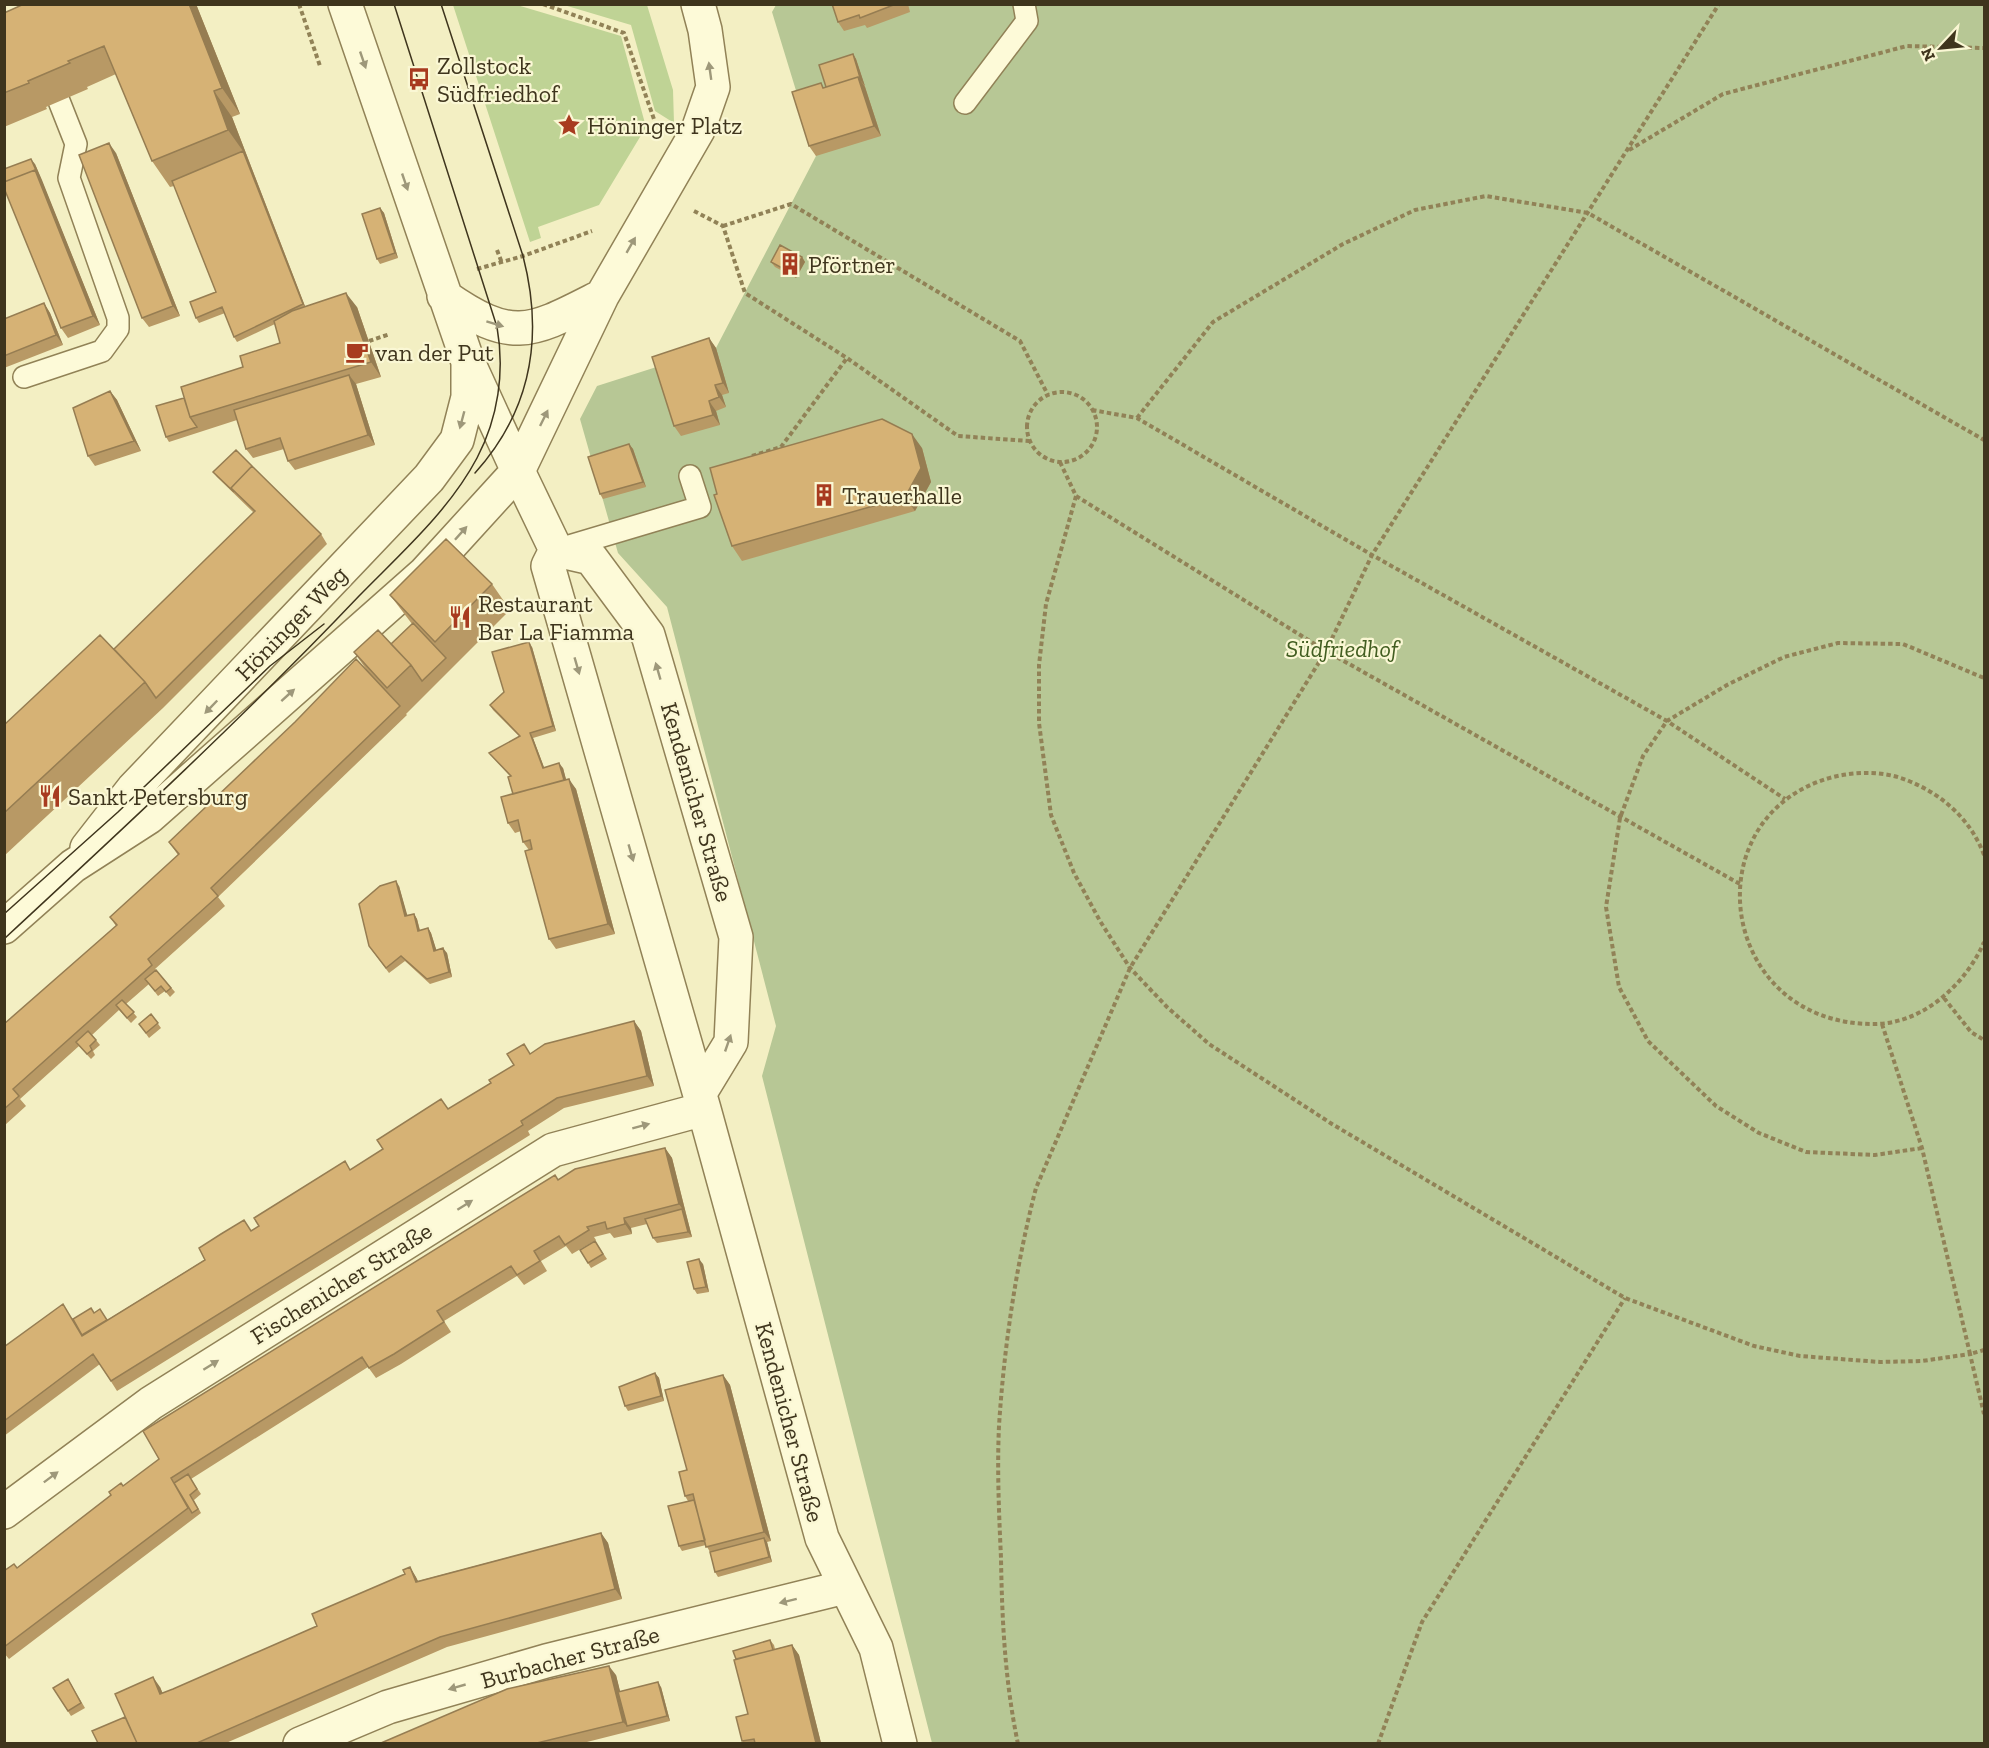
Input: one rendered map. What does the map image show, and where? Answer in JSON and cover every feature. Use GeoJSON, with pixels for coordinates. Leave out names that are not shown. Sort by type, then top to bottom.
{"type":"FeatureCollection","features":[{"type":"Feature","properties":{"kind":"street"},"geometry":{"type":"LineString","coordinates":[[345,4],[468,362],[556,550]]}},
{"type":"Feature","properties":{"kind":"street"},"geometry":{"type":"LineString","coordinates":[[518,471],[602,296],[698,130],[713,87],[705,30],[698,4]]}},
{"type":"Feature","properties":{"kind":"street"},"geometry":{"type":"LineString","coordinates":[[442,289],[473,316],[497,327],[518,329],[534,327],[602,296]]}},
{"type":"Feature","properties":{"kind":"street","name":"Höninger Weg"},"geometry":{"type":"LineString","coordinates":[[73,866],[133,789],[429,478],[457,440],[468,397],[468,362]]}},
{"type":"Feature","properties":{"kind":"street","name":"Höninger Weg"},"geometry":{"type":"LineString","coordinates":[[4,927],[73,866],[150,817],[407,589],[425,573],[518,471]]}},
{"type":"Feature","properties":{"kind":"street","name":"Kendenicher Straße"},"geometry":{"type":"LineString","coordinates":[[702,1101],[731,1042],[736,937],[648,635],[591,558],[556,550],[549,566],[702,1101],[822,1538],[876,1648],[900,1743]]}},
{"type":"Feature","properties":{"kind":"street","name":"Fischenicher Straße"},"geometry":{"type":"LineString","coordinates":[[4,1512],[151,1403],[553,1150],[702,1101]]}},
{"type":"Feature","properties":{"kind":"street","name":"Burbacher Straße"},"geometry":{"type":"LineString","coordinates":[[300,1743],[388,1707],[546,1661],[845,1587]]}},
{"type":"Feature","properties":{"kind":"lane"},"geometry":{"type":"LineString","coordinates":[[965,103],[1027,21],[1024,4]]}},
{"type":"Feature","properties":{"kind":"lane"},"geometry":{"type":"LineString","coordinates":[[24,377],[102,351],[118,329],[118,318],[69,178],[76,144],[59,101]]}},
{"type":"Feature","properties":{"kind":"lane"},"geometry":{"type":"LineString","coordinates":[[556,550],[700,507],[690,476]]}},
{"type":"Feature","properties":{"kind":"path"},"geometry":{"type":"LineString","coordinates":[[299,4],[321,66]]}},
{"type":"Feature","properties":{"kind":"path"},"geometry":{"type":"LineString","coordinates":[[543,4],[624,33],[657,128]]}},
{"type":"Feature","properties":{"kind":"path"},"geometry":{"type":"LineString","coordinates":[[1018,1743],[1006,1669],[1002,1603],[999,1438],[1005,1361],[1027,1222],[1036,1188],[1130,968],[1326,651],[1372,555],[1719,4]]}},
{"type":"Feature","properties":{"kind":"path"},"geometry":{"type":"LineString","coordinates":[[1628,150],[1723,94],[1907,46],[1984,48]]}},
{"type":"Feature","properties":{"kind":"path"},"geometry":{"type":"LineString","coordinates":[[1137,418],[1213,322],[1342,244],[1415,210],[1486,196],[1588,213],[1984,440]]}},
{"type":"Feature","properties":{"kind":"path"},"geometry":{"type":"LineString","coordinates":[[1029,441],[958,436],[847,358],[745,292],[723,226],[791,204],[1020,341],[1048,395]]}},
{"type":"Feature","properties":{"kind":"path"},"geometry":{"type":"LineString","coordinates":[[442,289],[502,263],[591,233],[597,223]]}},
{"type":"Feature","properties":{"kind":"path"},"geometry":{"type":"LineString","coordinates":[[497,249],[502,263]]}},
{"type":"Feature","properties":{"kind":"path"},"geometry":{"type":"LineString","coordinates":[[369,340],[390,334]]}},
{"type":"Feature","properties":{"kind":"path"},"geometry":{"type":"LineString","coordinates":[[747,458],[781,447],[847,358]]}},
{"type":"Feature","properties":{"kind":"path"},"geometry":{"type":"LineString","coordinates":[[1067,392],[1084,400],[1092,410],[1096,425],[1094,441],[1082,456],[1060,462],[1048,459],[1037,452],[1029,441],[1027,424],[1032,409],[1048,395],[1067,392]]}},
{"type":"Feature","properties":{"kind":"path"},"geometry":{"type":"LineString","coordinates":[[1092,410],[1137,418],[1372,555],[1667,721],[1785,799]]}},
{"type":"Feature","properties":{"kind":"path"},"geometry":{"type":"LineString","coordinates":[[1060,462],[1076,496],[1326,651],[1740,884]]}},
{"type":"Feature","properties":{"kind":"path"},"geometry":{"type":"LineString","coordinates":[[1076,496],[1046,604],[1041,633],[1039,723],[1051,815],[1074,873],[1130,968],[1167,1007],[1226,1056],[1332,1125],[1625,1298],[1754,1346],[1800,1356],[1880,1362],[1922,1361],[1984,1350]]}},
{"type":"Feature","properties":{"kind":"path"},"geometry":{"type":"LineString","coordinates":[[1922,1148],[1875,1155],[1806,1152],[1759,1132],[1716,1107],[1648,1041],[1619,987],[1606,907],[1620,818],[1643,756],[1667,721],[1727,685],[1784,657],[1838,643],[1903,644],[1984,678]]}},
{"type":"Feature","properties":{"kind":"path"},"geometry":{"type":"LineString","coordinates":[[1984,855],[1969,826],[1950,805],[1927,788],[1901,778],[1874,772],[1845,774],[1819,781],[1785,799],[1757,833],[1746,858],[1740,884],[1740,912],[1746,939],[1757,964],[1775,987],[1797,1005],[1824,1018],[1853,1025],[1882,1024],[1911,1017],[1944,998],[1976,961],[1984,942]]}},
{"type":"Feature","properties":{"kind":"path"},"geometry":{"type":"LineString","coordinates":[[1944,998],[1971,1032],[1984,1040]]}},
{"type":"Feature","properties":{"kind":"path"},"geometry":{"type":"LineString","coordinates":[[1882,1024],[1922,1148],[1984,1414]]}},
{"type":"Feature","properties":{"kind":"path"},"geometry":{"type":"LineString","coordinates":[[1378,1743],[1422,1622],[1625,1298]]}},
{"type":"Feature","properties":{"kind":"green space","name":"Höninger Platz"},"geometry":{"type":"Polygon","coordinates":[[[453,5],[517,5],[621,36],[646,127],[599,205],[538,227],[541,238],[530,242],[453,5]]]}},
{"type":"Feature","properties":{"kind":"green space"},"geometry":{"type":"Polygon","coordinates":[[[564,5],[647,5],[673,90],[674,123],[655,111],[631,25],[564,5]]]}},
{"type":"Feature","properties":{"kind":"green space","name":"Südfriedhof"},"geometry":{"type":"Polygon","coordinates":[[[776,5],[1984,5],[1984,1743],[932,1743],[762,1076],[776,1026],[667,607],[618,553],[580,419],[597,386],[716,348],[816,156],[772,12],[776,5]]]}},
{"type":"Feature","properties":{"kind":"building"},"geometry":{"type":"Polygon","coordinates":[[[24,4],[189,4],[222,88],[214,91],[228,130],[152,161],[104,46],[4,93],[4,13],[24,4]]]}},
{"type":"Feature","properties":{"kind":"building"},"geometry":{"type":"Polygon","coordinates":[[[832,4],[896,4],[860,18],[859,15],[838,22],[832,4]]]}},
{"type":"Feature","properties":{"kind":"building"},"geometry":{"type":"Polygon","coordinates":[[[853,54],[861,81],[858,77],[826,87],[819,65],[853,54]]]}},
{"type":"Feature","properties":{"kind":"building"},"geometry":{"type":"Polygon","coordinates":[[[858,77],[874,126],[809,146],[792,92],[821,83],[823,88],[858,77]]]}},
{"type":"Feature","properties":{"kind":"building"},"geometry":{"type":"Polygon","coordinates":[[[109,143],[173,306],[142,318],[79,155],[109,143]]]}},
{"type":"Feature","properties":{"kind":"building"},"geometry":{"type":"Polygon","coordinates":[[[243,151],[303,304],[234,337],[222,307],[196,318],[190,302],[216,292],[172,181],[243,151]]]}},
{"type":"Feature","properties":{"kind":"building"},"geometry":{"type":"Polygon","coordinates":[[[31,159],[38,175],[35,170],[4,182],[4,169],[31,159]]]}},
{"type":"Feature","properties":{"kind":"building"},"geometry":{"type":"Polygon","coordinates":[[[35,170],[93,316],[61,328],[4,188],[4,182],[35,170]]]}},
{"type":"Feature","properties":{"kind":"building"},"geometry":{"type":"Polygon","coordinates":[[[380,208],[395,253],[377,259],[362,214],[380,208]]]}},
{"type":"Feature","properties":{"kind":"building","name":"Pförtner"},"geometry":{"type":"Polygon","coordinates":[[[780,245],[802,257],[793,274],[771,262],[780,245]]]}},
{"type":"Feature","properties":{"kind":"building"},"geometry":{"type":"Polygon","coordinates":[[[346,293],[371,362],[190,417],[181,387],[243,367],[240,356],[280,343],[274,321],[292,311],[346,293]]]}},
{"type":"Feature","properties":{"kind":"building"},"geometry":{"type":"Polygon","coordinates":[[[44,303],[56,335],[4,356],[4,319],[44,303]]]}},
{"type":"Feature","properties":{"kind":"building"},"geometry":{"type":"Polygon","coordinates":[[[709,338],[723,383],[715,385],[719,397],[709,401],[713,415],[674,426],[652,357],[709,338]]]}},
{"type":"Feature","properties":{"kind":"building"},"geometry":{"type":"Polygon","coordinates":[[[349,375],[368,435],[288,461],[280,438],[246,449],[234,410],[349,375]]]}},
{"type":"Feature","properties":{"kind":"building"},"geometry":{"type":"Polygon","coordinates":[[[110,391],[134,441],[88,456],[73,408],[110,391]]]}},
{"type":"Feature","properties":{"kind":"building"},"geometry":{"type":"Polygon","coordinates":[[[184,398],[190,417],[197,427],[166,437],[156,406],[184,398]]]}},
{"type":"Feature","properties":{"kind":"building","name":"Trauerhalle"},"geometry":{"type":"Polygon","coordinates":[[[882,419],[912,434],[921,468],[905,497],[732,546],[714,495],[717,494],[710,468],[882,419]]]}},
{"type":"Feature","properties":{"kind":"building"},"geometry":{"type":"Polygon","coordinates":[[[629,444],[643,482],[600,494],[588,457],[629,444]]]}},
{"type":"Feature","properties":{"kind":"building"},"geometry":{"type":"Polygon","coordinates":[[[236,450],[252,466],[231,488],[234,492],[213,472],[236,450]]]}},
{"type":"Feature","properties":{"kind":"building"},"geometry":{"type":"Polygon","coordinates":[[[252,466],[321,534],[156,698],[145,682],[114,649],[255,511],[231,488],[252,466]]]}},
{"type":"Feature","properties":{"kind":"building"},"geometry":{"type":"Polygon","coordinates":[[[446,539],[492,584],[435,642],[390,595],[446,539]]]}},
{"type":"Feature","properties":{"kind":"building"},"geometry":{"type":"Polygon","coordinates":[[[413,623],[446,658],[422,681],[411,665],[391,644],[413,623]]]}},
{"type":"Feature","properties":{"kind":"building"},"geometry":{"type":"Polygon","coordinates":[[[378,630],[411,665],[387,688],[354,652],[378,630]]]}},
{"type":"Feature","properties":{"kind":"building"},"geometry":{"type":"Polygon","coordinates":[[[100,635],[145,682],[4,813],[4,725],[100,635]]]}},
{"type":"Feature","properties":{"kind":"building"},"geometry":{"type":"Polygon","coordinates":[[[529,642],[553,726],[530,733],[543,768],[559,763],[564,780],[513,794],[508,777],[511,776],[489,753],[520,736],[490,705],[504,692],[492,652],[529,642]]]}},
{"type":"Feature","properties":{"kind":"building"},"geometry":{"type":"Polygon","coordinates":[[[356,659],[400,706],[211,888],[218,896],[148,959],[152,965],[13,1089],[19,1096],[4,1109],[4,1024],[117,925],[110,917],[179,854],[169,842],[295,722],[356,659]]]}},
{"type":"Feature","properties":{"kind":"building"},"geometry":{"type":"Polygon","coordinates":[[[569,779],[608,924],[549,939],[525,851],[532,849],[530,840],[523,842],[518,820],[508,823],[501,797],[569,779]]]}},
{"type":"Feature","properties":{"kind":"building"},"geometry":{"type":"Polygon","coordinates":[[[396,881],[405,916],[414,914],[418,931],[428,928],[434,951],[443,948],[449,972],[427,979],[401,956],[386,968],[369,946],[359,904],[380,886],[396,881]]]}},
{"type":"Feature","properties":{"kind":"building"},"geometry":{"type":"Polygon","coordinates":[[[156,970],[171,988],[166,992],[161,986],[155,991],[145,979],[156,970]]]}},
{"type":"Feature","properties":{"kind":"building"},"geometry":{"type":"Polygon","coordinates":[[[122,1000],[134,1012],[127,1018],[116,1005],[122,1000]]]}},
{"type":"Feature","properties":{"kind":"building"},"geometry":{"type":"Polygon","coordinates":[[[151,1014],[158,1023],[146,1033],[139,1024],[151,1014]]]}},
{"type":"Feature","properties":{"kind":"building"},"geometry":{"type":"Polygon","coordinates":[[[634,1021],[647,1076],[557,1098],[521,1121],[523,1125],[111,1381],[93,1354],[4,1421],[4,1347],[63,1304],[82,1336],[205,1260],[199,1248],[221,1234],[244,1220],[251,1231],[259,1226],[254,1218],[345,1161],[350,1170],[383,1149],[377,1140],[441,1099],[448,1109],[491,1083],[489,1080],[514,1065],[507,1054],[524,1044],[530,1054],[545,1044],[634,1021]]]}},
{"type":"Feature","properties":{"kind":"building"},"geometry":{"type":"Polygon","coordinates":[[[88,1031],[96,1040],[90,1046],[92,1050],[87,1054],[76,1042],[88,1031]]]}},
{"type":"Feature","properties":{"kind":"building"},"geometry":{"type":"Polygon","coordinates":[[[665,1148],[679,1204],[624,1218],[625,1224],[607,1229],[605,1222],[587,1227],[589,1230],[565,1245],[559,1236],[534,1251],[540,1261],[517,1275],[511,1266],[437,1311],[444,1322],[394,1354],[369,1368],[362,1357],[171,1478],[188,1508],[4,1647],[4,1571],[14,1564],[17,1568],[111,1495],[109,1492],[121,1483],[123,1486],[159,1459],[143,1431],[555,1175],[558,1180],[575,1169],[665,1148]]]}},
{"type":"Feature","properties":{"kind":"building"},"geometry":{"type":"Polygon","coordinates":[[[682,1209],[688,1232],[653,1238],[645,1219],[682,1209]]]}},
{"type":"Feature","properties":{"kind":"building"},"geometry":{"type":"Polygon","coordinates":[[[595,1241],[603,1254],[588,1263],[580,1250],[595,1241]]]}},
{"type":"Feature","properties":{"kind":"building"},"geometry":{"type":"Polygon","coordinates":[[[699,1259],[706,1287],[694,1289],[687,1262],[699,1259]]]}},
{"type":"Feature","properties":{"kind":"building"},"geometry":{"type":"Polygon","coordinates":[[[91,1308],[94,1313],[100,1309],[107,1320],[82,1335],[73,1319],[91,1308]]]}},
{"type":"Feature","properties":{"kind":"building"},"geometry":{"type":"Polygon","coordinates":[[[655,1373],[661,1396],[625,1406],[619,1387],[655,1373]]]}},
{"type":"Feature","properties":{"kind":"building"},"geometry":{"type":"Polygon","coordinates":[[[723,1375],[764,1532],[706,1547],[693,1494],[685,1496],[679,1472],[687,1470],[665,1390],[723,1375]]]}},
{"type":"Feature","properties":{"kind":"building"},"geometry":{"type":"Polygon","coordinates":[[[188,1474],[197,1489],[190,1495],[198,1509],[192,1513],[174,1483],[188,1474]]]}},
{"type":"Feature","properties":{"kind":"building"},"geometry":{"type":"Polygon","coordinates":[[[694,1500],[705,1540],[679,1546],[668,1506],[694,1500]]]}},
{"type":"Feature","properties":{"kind":"building"},"geometry":{"type":"Polygon","coordinates":[[[601,1533],[615,1589],[440,1637],[197,1743],[137,1743],[115,1694],[153,1677],[160,1694],[173,1689],[317,1626],[312,1614],[405,1574],[403,1570],[410,1567],[416,1582],[601,1533]]]}},
{"type":"Feature","properties":{"kind":"building"},"geometry":{"type":"Polygon","coordinates":[[[764,1538],[769,1557],[715,1572],[710,1552],[764,1538]]]}},
{"type":"Feature","properties":{"kind":"building"},"geometry":{"type":"Polygon","coordinates":[[[770,1640],[773,1650],[736,1659],[733,1651],[770,1640]]]}},
{"type":"Feature","properties":{"kind":"building"},"geometry":{"type":"Polygon","coordinates":[[[792,1645],[816,1743],[755,1743],[754,1739],[742,1741],[736,1717],[748,1714],[734,1660],[792,1645]]]}},
{"type":"Feature","properties":{"kind":"building"},"geometry":{"type":"Polygon","coordinates":[[[609,1666],[623,1722],[537,1743],[381,1743],[507,1689],[609,1666]]]}},
{"type":"Feature","properties":{"kind":"building"},"geometry":{"type":"Polygon","coordinates":[[[68,1679],[81,1703],[68,1711],[53,1688],[68,1679]]]}},
{"type":"Feature","properties":{"kind":"building"},"geometry":{"type":"Polygon","coordinates":[[[658,1682],[667,1716],[627,1726],[618,1692],[658,1682]]]}},
{"type":"Feature","properties":{"kind":"building"},"geometry":{"type":"Polygon","coordinates":[[[125,1717],[137,1743],[98,1743],[92,1731],[125,1717]]]}},
{"type":"Feature","properties":{"kind":"tram line"},"geometry":{"type":"LineString","coordinates":[[4,939],[229,727],[407,548],[453,496],[484,443],[495,411],[500,378],[497,327],[394,4]]}},
{"type":"Feature","properties":{"kind":"tram line"},"geometry":{"type":"LineString","coordinates":[[441,4],[523,256],[532,315],[532,344],[528,372],[520,398],[509,424],[494,449],[475,473]]}},
{"type":"Feature","properties":{"kind":"tram line"},"geometry":{"type":"LineString","coordinates":[[4,914],[118,812],[270,666],[324,624]]}},
{"type":"Feature","properties":{"kind":"place","name":"Zollstock Südfriedhof"},"geometry":{"type":"Point","coordinates":[419,79]}},
{"type":"Feature","properties":{"kind":"place","name":"Höninger Platz"},"geometry":{"type":"Point","coordinates":[569,125]}},
{"type":"Feature","properties":{"kind":"place","name":"Pförtner"},"geometry":{"type":"Point","coordinates":[790,264]}},
{"type":"Feature","properties":{"kind":"place","name":"van der Put"},"geometry":{"type":"Point","coordinates":[357,352]}},
{"type":"Feature","properties":{"kind":"place","name":"Trauerhalle"},"geometry":{"type":"Point","coordinates":[824,495]}},
{"type":"Feature","properties":{"kind":"place","name":"Restaurant Bar La Fiamma"},"geometry":{"type":"Point","coordinates":[460,617]}},
{"type":"Feature","properties":{"kind":"place","name":"Sankt Petersburg"},"geometry":{"type":"Point","coordinates":[50,796]}}]}
